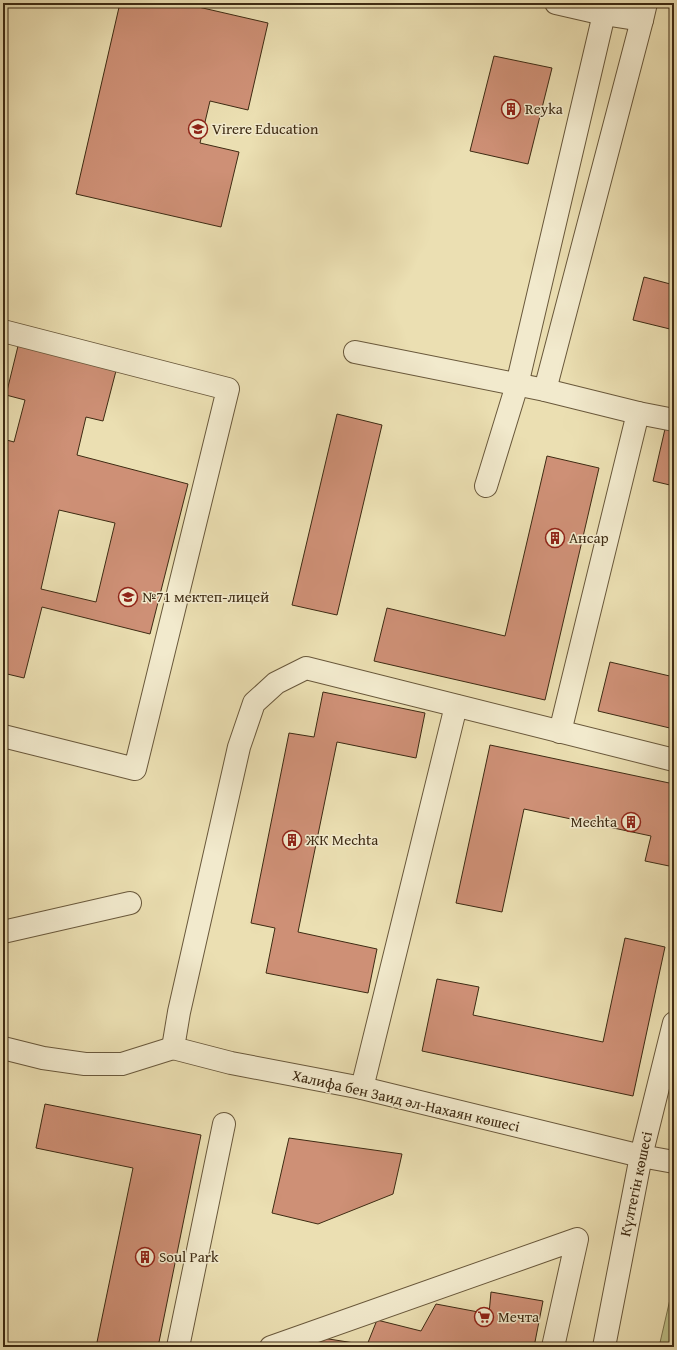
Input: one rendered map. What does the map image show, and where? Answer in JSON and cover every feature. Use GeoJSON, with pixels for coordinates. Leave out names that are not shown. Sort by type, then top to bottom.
{"type":"FeatureCollection","features":[{"type":"Feature","properties":{"kind":"street"},"geometry":{"type":"LineString","coordinates":[[545,390],[644,11],[604,14],[556,3]]}},
{"type":"Feature","properties":{"kind":"street"},"geometry":{"type":"LineString","coordinates":[[486,486],[517,384],[604,14]]}},
{"type":"Feature","properties":{"kind":"street"},"geometry":{"type":"LineString","coordinates":[[3,331],[228,389],[134,769],[3,736]]}},
{"type":"Feature","properties":{"kind":"street"},"geometry":{"type":"LineString","coordinates":[[355,352],[517,384],[638,413],[674,420]]}},
{"type":"Feature","properties":{"kind":"street"},"geometry":{"type":"LineString","coordinates":[[560,732],[638,413]]}},
{"type":"Feature","properties":{"kind":"street"},"geometry":{"type":"LineString","coordinates":[[3,1048],[43,1058],[85,1064],[122,1064],[173,1048],[178,1012],[239,747],[254,703],[276,683],[306,668],[674,760]]}},
{"type":"Feature","properties":{"kind":"street"},"geometry":{"type":"LineString","coordinates":[[362,1088],[456,706]]}},
{"type":"Feature","properties":{"kind":"street"},"geometry":{"type":"LineString","coordinates":[[3,932],[130,903]]}},
{"type":"Feature","properties":{"kind":"street","name":"Күлтегін көшесі"},"geometry":{"type":"LineString","coordinates":[[604,1347],[641,1156],[674,1023]]}},
{"type":"Feature","properties":{"kind":"street","name":"Халифа бен Заид әл-Нахаян көшесі"},"geometry":{"type":"LineString","coordinates":[[173,1048],[231,1063],[362,1088],[641,1156],[674,1162]]}},
{"type":"Feature","properties":{"kind":"street"},"geometry":{"type":"LineString","coordinates":[[178,1347],[224,1124]]}},
{"type":"Feature","properties":{"kind":"street"},"geometry":{"type":"LineString","coordinates":[[271,1347],[577,1239],[553,1347]]}},
{"type":"Feature","properties":{"kind":"green space"},"geometry":{"type":"Polygon","coordinates":[[[674,1282],[674,1347],[659,1347],[674,1282]]]}},
{"type":"Feature","properties":{"kind":"building"},"geometry":{"type":"Polygon","coordinates":[[[120,3],[181,3],[268,23],[248,110],[210,101],[200,143],[239,152],[221,227],[76,194],[120,3]]]}},
{"type":"Feature","properties":{"kind":"building","name":"Reyka"},"geometry":{"type":"Polygon","coordinates":[[[494,56],[552,68],[528,164],[470,151],[494,56]]]}},
{"type":"Feature","properties":{"kind":"building"},"geometry":{"type":"Polygon","coordinates":[[[644,277],[674,285],[674,330],[633,320],[644,277]]]}},
{"type":"Feature","properties":{"kind":"building"},"geometry":{"type":"Polygon","coordinates":[[[19,342],[117,367],[103,421],[86,417],[77,455],[188,484],[150,634],[42,607],[24,678],[3,673],[3,439],[14,442],[25,400],[6,395],[19,342]],[[59,510],[41,589],[96,602],[115,523],[59,510]]]}},
{"type":"Feature","properties":{"kind":"building"},"geometry":{"type":"Polygon","coordinates":[[[337,414],[382,425],[337,615],[292,605],[337,414]]]}},
{"type":"Feature","properties":{"kind":"building"},"geometry":{"type":"Polygon","coordinates":[[[665,429],[674,431],[674,486],[653,481],[665,429]]]}},
{"type":"Feature","properties":{"kind":"building","name":"Ансар"},"geometry":{"type":"Polygon","coordinates":[[[547,456],[599,468],[545,700],[374,661],[387,608],[505,636],[547,456]]]}},
{"type":"Feature","properties":{"kind":"building"},"geometry":{"type":"Polygon","coordinates":[[[610,662],[674,677],[674,729],[598,711],[610,662]]]}},
{"type":"Feature","properties":{"kind":"building","name":"ЖК Mechta"},"geometry":{"type":"Polygon","coordinates":[[[323,692],[425,713],[416,758],[337,742],[298,932],[377,949],[368,993],[266,973],[275,928],[251,923],[289,733],[314,737],[323,692]]]}},
{"type":"Feature","properties":{"kind":"building","name":"Mechta"},"geometry":{"type":"Polygon","coordinates":[[[490,745],[674,784],[674,867],[645,861],[651,836],[524,809],[502,912],[456,903],[490,745]]]}},
{"type":"Feature","properties":{"kind":"building"},"geometry":{"type":"Polygon","coordinates":[[[625,938],[665,947],[633,1096],[422,1051],[437,979],[479,987],[473,1015],[603,1042],[625,938]]]}},
{"type":"Feature","properties":{"kind":"building","name":"Soul Park"},"geometry":{"type":"Polygon","coordinates":[[[45,1104],[201,1135],[158,1347],[96,1347],[133,1168],[36,1148],[45,1104]]]}},
{"type":"Feature","properties":{"kind":"building"},"geometry":{"type":"Polygon","coordinates":[[[289,1138],[402,1154],[393,1194],[318,1224],[272,1213],[289,1138]]]}},
{"type":"Feature","properties":{"kind":"building","name":"Мечта"},"geometry":{"type":"Polygon","coordinates":[[[491,1292],[543,1301],[534,1347],[315,1347],[316,1337],[367,1345],[377,1320],[421,1331],[436,1304],[489,1314],[491,1292]]]}},
{"type":"Feature","properties":{"kind":"place","name":"Reyka"},"geometry":{"type":"Point","coordinates":[511,109]}},
{"type":"Feature","properties":{"kind":"place","name":"Virere Education"},"geometry":{"type":"Point","coordinates":[198,129]}},
{"type":"Feature","properties":{"kind":"place","name":"Ансар"},"geometry":{"type":"Point","coordinates":[555,538]}},
{"type":"Feature","properties":{"kind":"place","name":"№71 мектеп-лицей"},"geometry":{"type":"Point","coordinates":[128,597]}},
{"type":"Feature","properties":{"kind":"place","name":"Mechta"},"geometry":{"type":"Point","coordinates":[631,822]}},
{"type":"Feature","properties":{"kind":"place","name":"ЖК Mechta"},"geometry":{"type":"Point","coordinates":[292,840]}},
{"type":"Feature","properties":{"kind":"place","name":"Soul Park"},"geometry":{"type":"Point","coordinates":[145,1257]}},
{"type":"Feature","properties":{"kind":"place","name":"Мечта"},"geometry":{"type":"Point","coordinates":[484,1317]}}]}
